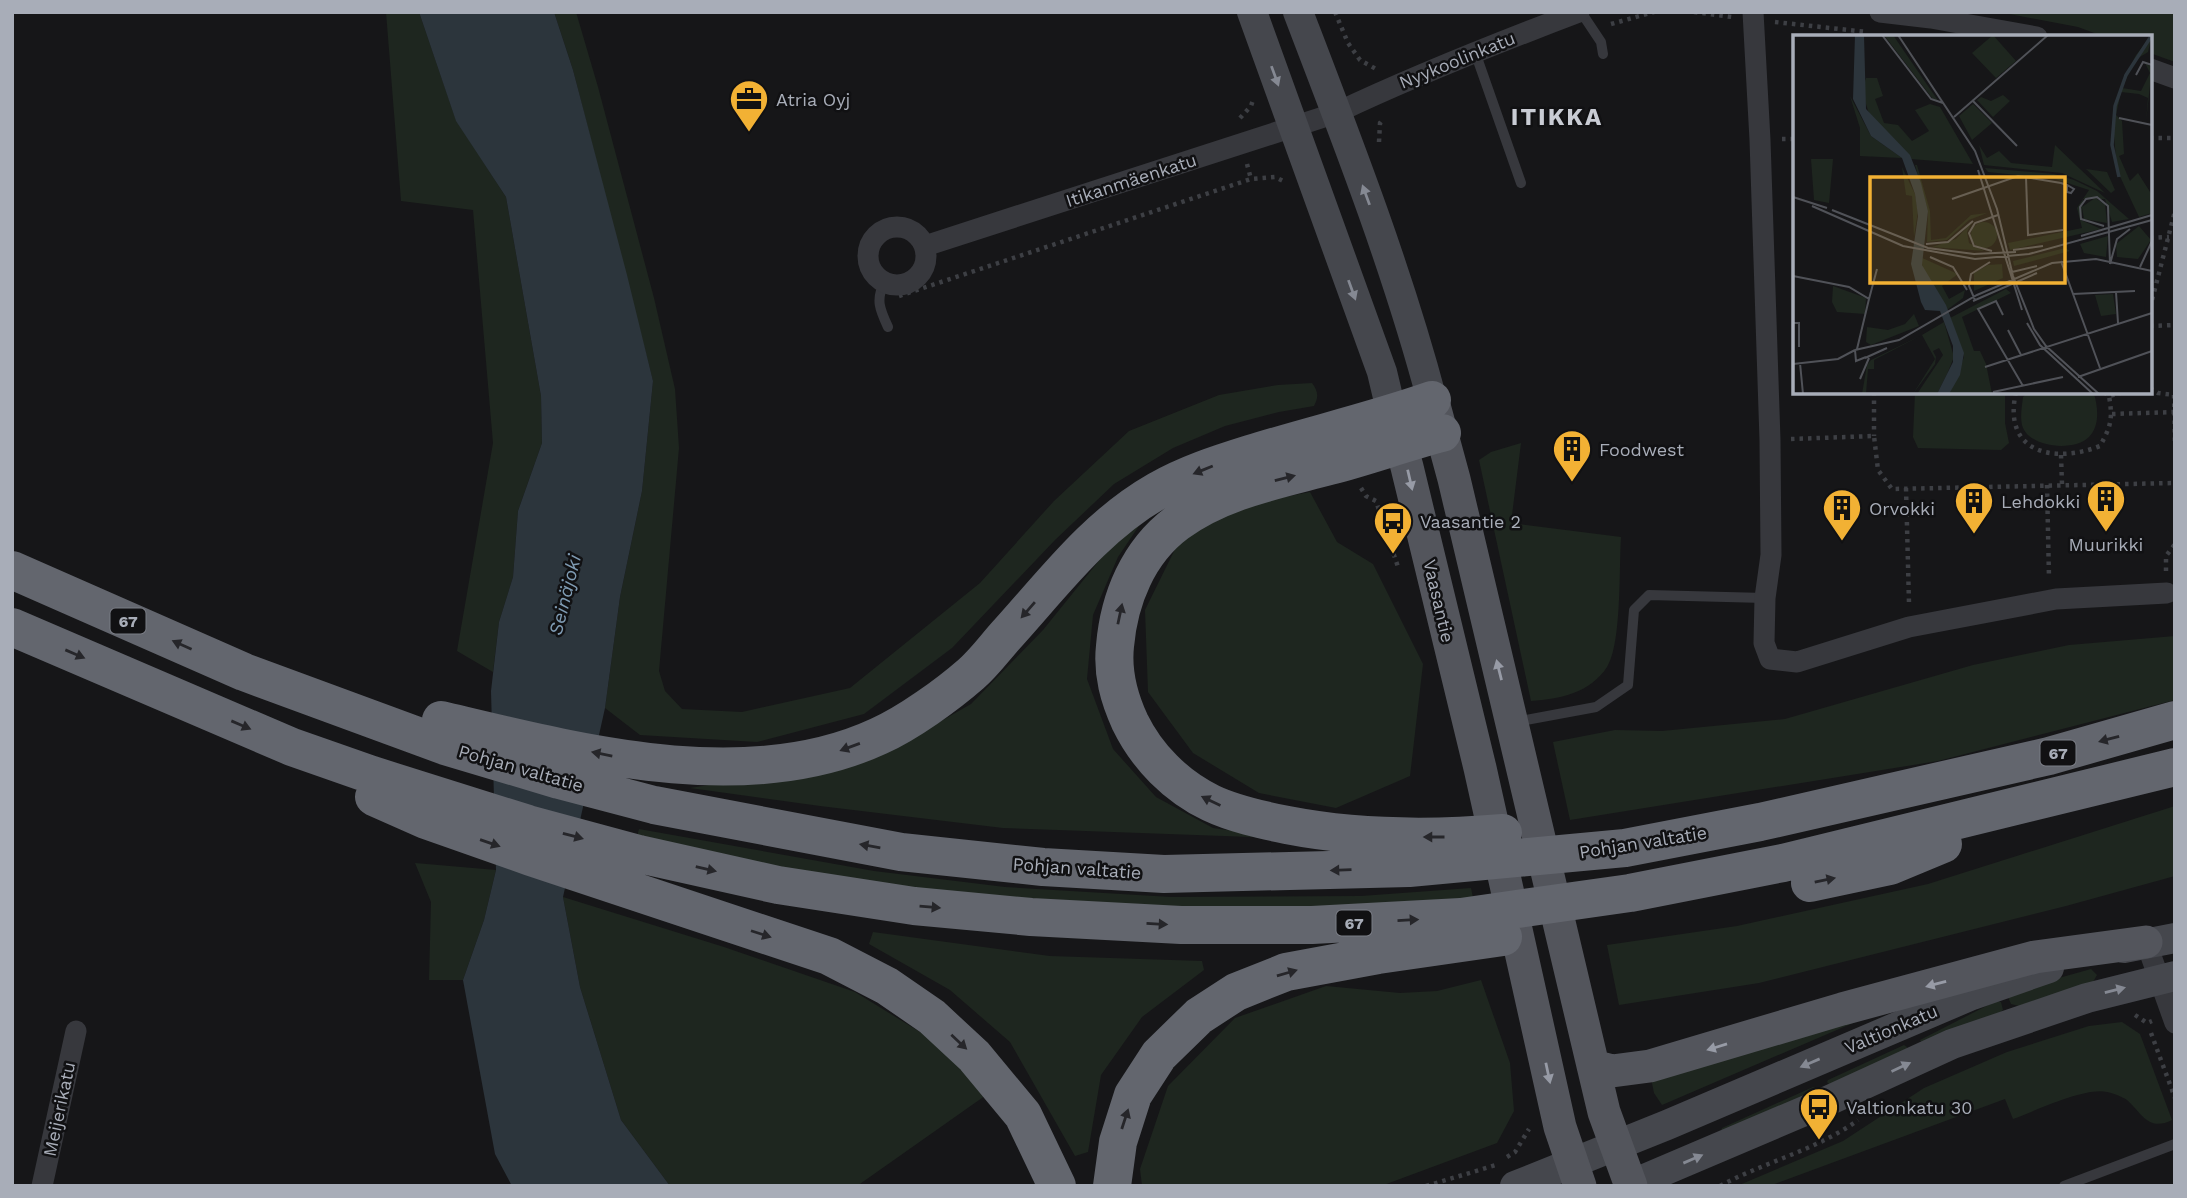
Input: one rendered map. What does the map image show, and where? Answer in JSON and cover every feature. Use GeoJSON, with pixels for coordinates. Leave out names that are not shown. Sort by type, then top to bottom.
{"type":"FeatureCollection","features":[{"type":"Feature","properties":{"kind":"highway"},"geometry":{"type":"LineString","coordinates":[[447,734],[669,765],[733,767],[797,761],[841,750],[880,736],[925,708],[972,673],[1075,555],[1118,517],[1157,491],[1203,469],[1272,447],[1396,429],[1437,416]]}},
{"type":"Feature","properties":{"kind":"highway"},"geometry":{"type":"LineString","coordinates":[[1396,429],[1341,464],[1255,486],[1216,500],[1177,523],[1147,552],[1123,597],[1116,629],[1113,664],[1120,700],[1141,744],[1170,776],[1211,803],[1260,820],[1326,833],[1453,837],[1578,828],[1939,779]]}},
{"type":"Feature","properties":{"kind":"highway","name":"Pohjan valtatie"},"geometry":{"type":"LineString","coordinates":[[12,569],[244,673],[447,734],[559,780],[654,805],[901,852],[1070,868],[1164,874],[1409,868],[1625,848],[1760,822],[2049,756],[2175,720]]}},
{"type":"Feature","properties":{"kind":"highway"},"geometry":{"type":"LineString","coordinates":[[12,626],[292,747],[376,798],[431,807],[627,889],[829,956],[887,986],[921,1010],[974,1056],[1023,1115],[1057,1186]]}},
{"type":"Feature","properties":{"kind":"highway","name":"67"},"geometry":{"type":"LineString","coordinates":[[431,807],[528,824],[639,854],[778,885],[914,906],[1031,917],[1181,925],[1312,925],[1461,917],[1630,893],[1783,863],[2175,767]]}},
{"type":"Feature","properties":{"kind":"highway"},"geometry":{"type":"LineString","coordinates":[[1112,1186],[1118,1142],[1133,1095],[1159,1055],[1199,1016],[1236,992],[1286,972],[1378,955],[1635,918],[1890,866],[2062,796]]}},
{"type":"Feature","properties":{"kind":"main road","name":"Vaasantie"},"geometry":{"type":"LineString","coordinates":[[1252,12],[1382,372],[1480,768],[1560,1127],[1576,1174]]}},
{"type":"Feature","properties":{"kind":"main road"},"geometry":{"type":"LineString","coordinates":[[1298,12],[1422,361],[1522,760],[1604,1112],[1630,1185],[1821,1104],[1952,1044],[2087,998],[2167,978]]}},
{"type":"Feature","properties":{"kind":"main road"},"geometry":{"type":"LineString","coordinates":[[1593,1066],[1612,1071],[1650,1066],[1842,1009],[2035,957],[2160,940]]}},
{"type":"Feature","properties":{"kind":"main road","name":"Valtionkatu"},"geometry":{"type":"LineString","coordinates":[[1504,1175],[1576,1174],[1616,1145],[1972,995],[2042,970],[2160,940]]}},
{"type":"Feature","properties":{"kind":"street","name":"Nyykoolinkatu"},"geometry":{"type":"LineString","coordinates":[[1336,113],[1475,52],[1580,12]]}},
{"type":"Feature","properties":{"kind":"street"},"geometry":{"type":"LineString","coordinates":[[1753,16],[1770,440],[1771,555],[1765,598],[1764,643],[1770,659],[1797,662],[1909,626],[2049,600],[2167,593]]}},
{"type":"Feature","properties":{"kind":"street"},"geometry":{"type":"LineString","coordinates":[[1879,23],[1931,18],[2026,35]]}},
{"type":"Feature","properties":{"kind":"street"},"geometry":{"type":"LineString","coordinates":[[2152,70],[2175,78]]}},
{"type":"Feature","properties":{"kind":"street","name":"Itikanmäenkatu"},"geometry":{"type":"LineString","coordinates":[[925,246],[1336,113]]}},
{"type":"Feature","properties":{"kind":"street"},"geometry":{"type":"LineString","coordinates":[[895,227],[914,232],[925,246],[925,265],[920,274],[904,284],[885,282],[877,278],[868,260],[868,250],[878,234],[895,227]]}},
{"type":"Feature","properties":{"kind":"street"},"geometry":{"type":"LineString","coordinates":[[2160,940],[2175,1023]]}},
{"type":"Feature","properties":{"kind":"street","name":"Meijerikatu"},"geometry":{"type":"LineString","coordinates":[[42,1186],[76,1031]]}},
{"type":"Feature","properties":{"kind":"lane"},"geometry":{"type":"LineString","coordinates":[[1580,12],[1601,42],[1603,54]]}},
{"type":"Feature","properties":{"kind":"lane"},"geometry":{"type":"LineString","coordinates":[[1475,52],[1521,183]]}},
{"type":"Feature","properties":{"kind":"lane"},"geometry":{"type":"LineString","coordinates":[[885,282],[878,303],[888,327]]}},
{"type":"Feature","properties":{"kind":"lane"},"geometry":{"type":"LineString","coordinates":[[1512,723],[1596,707],[1629,685],[1634,610],[1649,595],[1765,598]]}},
{"type":"Feature","properties":{"kind":"lane"},"geometry":{"type":"LineString","coordinates":[[2064,1186],[2175,1144]]}},
{"type":"Feature","properties":{"kind":"path"},"geometry":{"type":"LineString","coordinates":[[1335,12],[1348,43],[1360,60],[1376,69],[1384,90]]}},
{"type":"Feature","properties":{"kind":"path"},"geometry":{"type":"LineString","coordinates":[[1694,12],[1879,23]]}},
{"type":"Feature","properties":{"kind":"path"},"geometry":{"type":"LineString","coordinates":[[878,303],[1251,179],[1234,123],[1251,106],[1257,90]]}},
{"type":"Feature","properties":{"kind":"path"},"geometry":{"type":"LineString","coordinates":[[2152,138],[2175,138]]}},
{"type":"Feature","properties":{"kind":"path"},"geometry":{"type":"LineString","coordinates":[[2152,300],[2175,211]]}},
{"type":"Feature","properties":{"kind":"path"},"geometry":{"type":"LineString","coordinates":[[2152,238],[2169,237]]}},
{"type":"Feature","properties":{"kind":"path"},"geometry":{"type":"LineString","coordinates":[[2152,326],[2175,325]]}},
{"type":"Feature","properties":{"kind":"path"},"geometry":{"type":"LineString","coordinates":[[2152,389],[2158,393],[2174,395],[2175,446]]}},
{"type":"Feature","properties":{"kind":"path"},"geometry":{"type":"LineString","coordinates":[[1874,394],[1874,436],[1878,470],[1892,489],[2175,483]]}},
{"type":"Feature","properties":{"kind":"path"},"geometry":{"type":"LineString","coordinates":[[2016,394],[2013,417],[2018,431],[2027,443],[2040,452],[2060,455],[2082,453],[2100,446],[2109,429],[2112,414],[2106,394]]}},
{"type":"Feature","properties":{"kind":"path"},"geometry":{"type":"LineString","coordinates":[[2112,414],[2175,412]]}},
{"type":"Feature","properties":{"kind":"path"},"geometry":{"type":"LineString","coordinates":[[1770,440],[1874,436]]}},
{"type":"Feature","properties":{"kind":"path"},"geometry":{"type":"LineString","coordinates":[[2060,455],[2062,484]]}},
{"type":"Feature","properties":{"kind":"path"},"geometry":{"type":"LineString","coordinates":[[2047,485],[2049,600]]}},
{"type":"Feature","properties":{"kind":"path"},"geometry":{"type":"LineString","coordinates":[[1906,488],[1909,626]]}},
{"type":"Feature","properties":{"kind":"path"},"geometry":{"type":"LineString","coordinates":[[2147,1023],[2175,1097]]}},
{"type":"Feature","properties":{"kind":"path"},"geometry":{"type":"LineString","coordinates":[[1426,1186],[1504,1175],[1529,1131],[1530,1122]]}},
{"type":"Feature","properties":{"kind":"shaded area"},"geometry":{"type":"Polygon","coordinates":[[[386,12],[419,12],[456,120],[506,197],[541,396],[542,443],[518,511],[513,577],[499,622],[493,672],[457,651],[493,443],[473,210],[401,201],[386,12]]]}},
{"type":"Feature","properties":{"kind":"shaded area"},"geometry":{"type":"Polygon","coordinates":[[[554,12],[576,12],[654,298],[675,389],[679,448],[659,671],[665,691],[682,709],[742,712],[850,688],[980,583],[1054,501],[1129,431],[1219,395],[1278,385],[1312,383],[1317,394],[1314,406],[1225,426],[1173,448],[1114,484],[1055,540],[952,648],[864,714],[757,742],[640,735],[605,708],[620,597],[642,491],[653,381],[573,70],[554,12]]]}},
{"type":"Feature","properties":{"kind":"shaded area"},"geometry":{"type":"Polygon","coordinates":[[[1999,12],[2175,12],[2175,62],[2152,54],[2152,35],[2100,35],[2078,27],[1999,12]]]}},
{"type":"Feature","properties":{"kind":"shaded area"},"geometry":{"type":"Polygon","coordinates":[[[1915,394],[2005,394],[2005,423],[2009,443],[2001,450],[1918,448],[1913,437],[1915,394]]]}},
{"type":"Feature","properties":{"kind":"shaded area"},"geometry":{"type":"Polygon","coordinates":[[[2027,394],[2094,394],[2097,416],[2093,433],[2082,442],[2063,446],[2033,439],[2026,433],[2021,422],[2023,397],[2027,394]]]}},
{"type":"Feature","properties":{"kind":"shaded area"},"geometry":{"type":"Polygon","coordinates":[[[1521,443],[1511,523],[1621,537],[1617,624],[1612,656],[1607,667],[1583,689],[1531,701],[1479,460],[1491,452],[1521,443]]]}},
{"type":"Feature","properties":{"kind":"shaded area"},"geometry":{"type":"Polygon","coordinates":[[[1310,492],[1337,542],[1373,564],[1423,664],[1410,776],[1336,808],[1259,793],[1193,753],[1148,692],[1145,610],[1180,539],[1249,504],[1310,492]]]}},
{"type":"Feature","properties":{"kind":"shaded area"},"geometry":{"type":"Polygon","coordinates":[[[1149,511],[1118,557],[1093,615],[1087,679],[1113,749],[1156,797],[1213,828],[1282,838],[1003,828],[690,788],[876,758],[971,704],[1043,630],[1102,557],[1149,511]]]}},
{"type":"Feature","properties":{"kind":"shaded area"},"geometry":{"type":"Polygon","coordinates":[[[2175,636],[2175,700],[1938,761],[1570,820],[1553,742],[1615,730],[1662,731],[1785,719],[1973,665],[2069,645],[2175,636]]]}},
{"type":"Feature","properties":{"kind":"shaded area"},"geometry":{"type":"Polygon","coordinates":[[[2175,806],[2175,876],[1759,983],[1619,1005],[1607,945],[1737,926],[1928,884],[2175,806]]]}},
{"type":"Feature","properties":{"kind":"shaded area"},"geometry":{"type":"Polygon","coordinates":[[[639,829],[874,871],[1005,887],[1171,897],[1361,896],[1471,888],[1474,903],[1311,912],[1095,909],[807,876],[637,836],[639,829]]]}},
{"type":"Feature","properties":{"kind":"shaded area"},"geometry":{"type":"Polygon","coordinates":[[[415,863],[496,870],[484,920],[463,980],[429,980],[431,902],[415,863]]]}},
{"type":"Feature","properties":{"kind":"shaded area"},"geometry":{"type":"Polygon","coordinates":[[[563,897],[724,947],[855,992],[933,1040],[989,1093],[857,1186],[670,1186],[621,1120],[580,987],[563,897]]]}},
{"type":"Feature","properties":{"kind":"shaded area"},"geometry":{"type":"Polygon","coordinates":[[[873,932],[1050,956],[1202,961],[1204,970],[1142,1017],[1101,1075],[1088,1152],[1075,1156],[1010,1042],[950,990],[869,944],[873,932]]]}},
{"type":"Feature","properties":{"kind":"shaded area"},"geometry":{"type":"Polygon","coordinates":[[[2091,969],[2097,975],[2093,982],[2019,1006],[2011,1004],[2008,997],[2023,988],[2091,969]]]}},
{"type":"Feature","properties":{"kind":"shaded area"},"geometry":{"type":"Polygon","coordinates":[[[1481,980],[1510,1063],[1514,1111],[1497,1143],[1381,1186],[1142,1186],[1140,1169],[1168,1086],[1235,1018],[1326,986],[1400,993],[1437,991],[1481,980]]]}},
{"type":"Feature","properties":{"kind":"shaded area"},"geometry":{"type":"Polygon","coordinates":[[[1996,1001],[2001,1002],[2003,1010],[1998,1014],[1922,1044],[1920,1040],[1996,1001]]]}},
{"type":"Feature","properties":{"kind":"shaded area"},"geometry":{"type":"Polygon","coordinates":[[[1881,1011],[1662,1105],[1654,1093],[1651,1078],[1881,1011]]]}},
{"type":"Feature","properties":{"kind":"shaded area"},"geometry":{"type":"Polygon","coordinates":[[[2122,1022],[2140,1034],[2172,1120],[2157,1124],[2151,1122],[2127,1100],[2107,1092],[2073,1096],[2013,1119],[2005,1099],[1769,1186],[1737,1186],[1843,1141],[1924,1088],[2007,1052],[2089,1026],[2122,1022]]]}},
{"type":"Feature","properties":{"kind":"shaded area"},"geometry":{"type":"Polygon","coordinates":[[[1904,1045],[1907,1047],[1906,1052],[1831,1086],[1827,1082],[1828,1080],[1904,1045]]]}},
{"type":"Feature","properties":{"kind":"shaded area"},"geometry":{"type":"Polygon","coordinates":[[[1813,1087],[1818,1089],[1817,1093],[1721,1131],[1722,1128],[1813,1087]]]}},
{"type":"Feature","properties":{"kind":"water","name":"Seinäjoki"},"geometry":{"type":"Polygon","coordinates":[[[419,12],[554,12],[573,70],[653,381],[642,491],[620,597],[605,708],[563,897],[580,987],[621,1120],[670,1186],[512,1186],[495,1154],[463,980],[484,920],[496,870],[491,691],[499,622],[513,577],[518,511],[542,443],[541,396],[506,197],[456,121],[419,12]]]}},
{"type":"Feature","properties":{"kind":"place","name":"Atria Oyj"},"geometry":{"type":"Point","coordinates":[749,133]}},
{"type":"Feature","properties":{"kind":"place","name":"Foodwest"},"geometry":{"type":"Point","coordinates":[1572,483]}},
{"type":"Feature","properties":{"kind":"place","name":"Muurikki"},"geometry":{"type":"Point","coordinates":[2106,533]}},
{"type":"Feature","properties":{"kind":"place","name":"Lehdokki"},"geometry":{"type":"Point","coordinates":[1974,535]}},
{"type":"Feature","properties":{"kind":"place","name":"Orvokki"},"geometry":{"type":"Point","coordinates":[1842,542]}},
{"type":"Feature","properties":{"kind":"place","name":"Vaasantie 2"},"geometry":{"type":"Point","coordinates":[1393,555]}},
{"type":"Feature","properties":{"kind":"place","name":"Valtionkatu 30"},"geometry":{"type":"Point","coordinates":[1819,1141]}},
{"type":"Feature","properties":{"kind":"district","name":"ITIKKA"},"geometry":{"type":"Point","coordinates":[1557,117]}}]}
